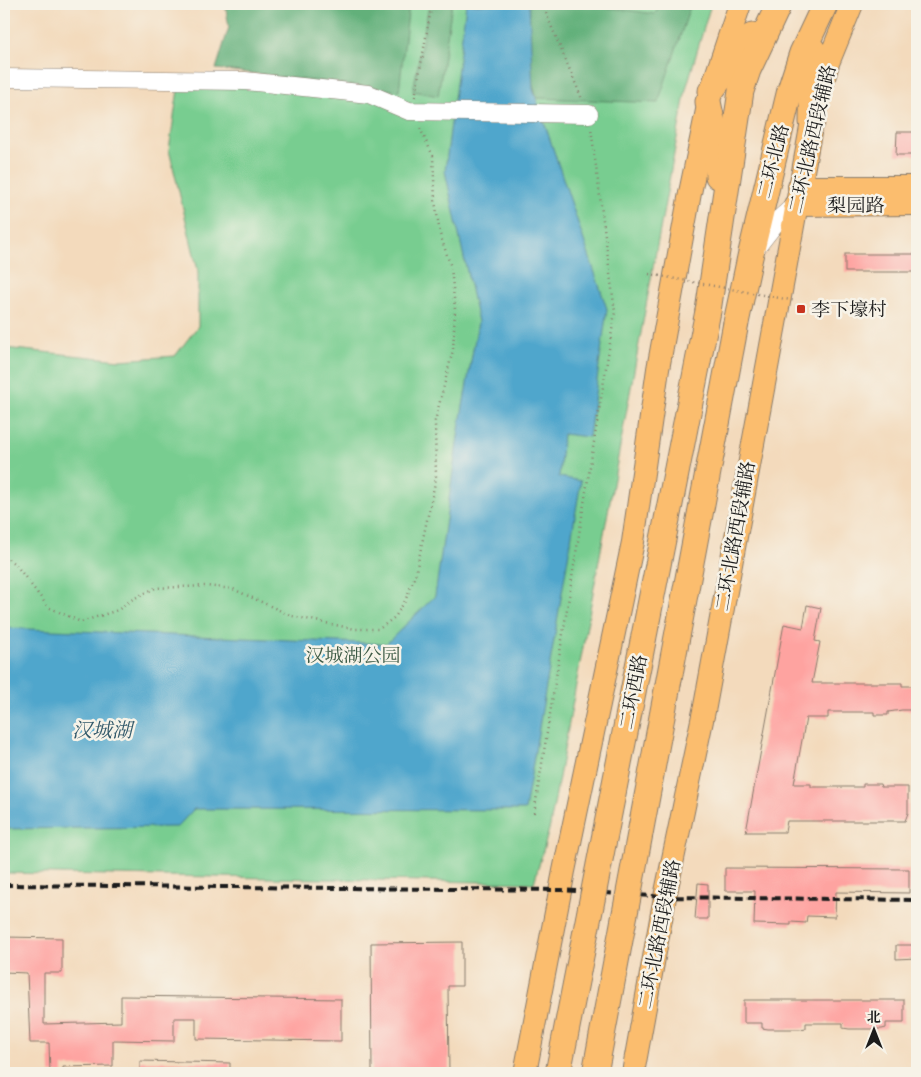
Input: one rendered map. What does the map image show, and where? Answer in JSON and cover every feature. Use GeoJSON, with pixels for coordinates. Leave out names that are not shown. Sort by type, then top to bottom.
{"type":"FeatureCollection","features":[{"type":"Feature","properties":{"kind":"highway"},"geometry":{"type":"LineString","coordinates":[[723,221],[710,96],[777,4]]}},
{"type":"Feature","properties":{"kind":"highway","name":"二环北路"},"geometry":{"type":"LineString","coordinates":[[708,311],[741,91],[748,70],[777,4]]}},
{"type":"Feature","properties":{"kind":"highway"},"geometry":{"type":"LineString","coordinates":[[812,122],[811,62],[822,11]]}},
{"type":"Feature","properties":{"kind":"highway","name":"二环北路"},"geometry":{"type":"LineString","coordinates":[[736,323],[790,90],[802,53],[822,11]]}},
{"type":"Feature","properties":{"kind":"highway","name":"二环西路"},"geometry":{"type":"LineString","coordinates":[[558,1073],[708,311]]}},
{"type":"Feature","properties":{"kind":"highway","name":"二环西路"},"geometry":{"type":"LineString","coordinates":[[595,1073],[736,323]]}},
{"type":"Feature","properties":{"kind":"main road"},"geometry":{"type":"LineString","coordinates":[[525,1073],[564,872],[633,542],[658,369],[690,193],[710,96],[740,4]]}},
{"type":"Feature","properties":{"kind":"main road","name":"二环北路西段辅路"},"geometry":{"type":"LineString","coordinates":[[633,1073],[665,897],[705,706],[812,122],[828,63],[852,4]]}},
{"type":"Feature","properties":{"kind":"main road","name":"梨园路"},"geometry":{"type":"LineString","coordinates":[[797,196],[917,187]]}},
{"type":"Feature","properties":{"kind":"main road","name":"梨园路"},"geometry":{"type":"LineString","coordinates":[[797,196],[917,204]]}},
{"type":"Feature","properties":{"kind":"street"},"geometry":{"type":"LineString","coordinates":[[4,78],[245,81],[369,94],[416,110],[580,114]]}},
{"type":"Feature","properties":{"kind":"street"},"geometry":{"type":"LineString","coordinates":[[750,257],[765,235],[797,196]]}},
{"type":"Feature","properties":{"kind":"path"},"geometry":{"type":"LineString","coordinates":[[4,556],[16,565],[48,607],[81,622],[118,610],[131,600],[155,588],[206,586],[233,589],[292,616],[355,628],[379,628],[395,618],[405,601],[415,576],[436,478],[436,421],[453,350],[455,309],[451,267],[440,234],[435,201],[433,156],[416,110],[417,92],[432,4]]}},
{"type":"Feature","properties":{"kind":"path"},"geometry":{"type":"LineString","coordinates":[[534,813],[615,312],[580,114],[542,4]]}},
{"type":"Feature","properties":{"kind":"path"},"geometry":{"type":"LineString","coordinates":[[649,274],[796,302]]}},
{"type":"Feature","properties":{"kind":"green space"},"geometry":{"type":"Polygon","coordinates":[[[225,4],[409,4],[399,91],[216,69],[229,27],[225,4]]]}},
{"type":"Feature","properties":{"kind":"green space","name":"汉城湖公园"},"geometry":{"type":"Polygon","coordinates":[[[284,4],[711,4],[686,89],[550,826],[534,883],[4,873],[4,348],[120,360],[175,356],[198,326],[198,271],[169,150],[180,76],[274,78],[284,4]]]}},
{"type":"Feature","properties":{"kind":"green space"},"geometry":{"type":"Polygon","coordinates":[[[429,4],[452,4],[438,96],[413,91],[429,4]]]}},
{"type":"Feature","properties":{"kind":"green space"},"geometry":{"type":"Polygon","coordinates":[[[506,4],[583,4],[655,14],[660,4],[691,4],[658,103],[537,98],[506,4]]]}},
{"type":"Feature","properties":{"kind":"water","name":"汉城湖"},"geometry":{"type":"Polygon","coordinates":[[[466,4],[529,4],[533,89],[607,309],[589,437],[563,434],[559,477],[581,481],[525,810],[194,809],[177,827],[4,829],[4,628],[386,644],[435,596],[460,423],[478,322],[445,171],[466,4]]]}},
{"type":"Feature","properties":{"kind":"building"},"geometry":{"type":"Polygon","coordinates":[[[897,132],[917,132],[917,155],[896,155],[897,132]]]}},
{"type":"Feature","properties":{"kind":"building"},"geometry":{"type":"Polygon","coordinates":[[[845,254],[916,254],[916,272],[845,272],[845,254]]]}},
{"type":"Feature","properties":{"kind":"building"},"geometry":{"type":"Polygon","coordinates":[[[807,605],[821,608],[815,641],[820,642],[812,683],[902,683],[902,686],[917,686],[917,710],[888,712],[888,715],[874,715],[874,712],[828,712],[828,718],[806,718],[794,784],[811,784],[811,787],[863,787],[863,784],[880,784],[881,787],[908,787],[908,813],[905,821],[787,821],[785,832],[746,832],[784,624],[803,628],[807,605]]]}},
{"type":"Feature","properties":{"kind":"building"},"geometry":{"type":"Polygon","coordinates":[[[725,868],[909,869],[909,893],[836,892],[835,917],[807,916],[806,923],[791,922],[791,925],[754,924],[755,891],[725,891],[725,868]]]}},
{"type":"Feature","properties":{"kind":"building"},"geometry":{"type":"Polygon","coordinates":[[[698,883],[708,884],[708,919],[695,919],[698,883]]]}},
{"type":"Feature","properties":{"kind":"building"},"geometry":{"type":"Polygon","coordinates":[[[4,937],[62,938],[62,973],[44,973],[44,1024],[121,1022],[121,996],[341,999],[341,1041],[196,1039],[196,1018],[174,1018],[174,1041],[113,1040],[113,1066],[63,1067],[63,1073],[50,1073],[49,1043],[30,1043],[27,973],[4,972],[4,937]]]}},
{"type":"Feature","properties":{"kind":"building"},"geometry":{"type":"Polygon","coordinates":[[[462,942],[462,986],[448,986],[449,1073],[372,1073],[371,943],[462,942]]]}},
{"type":"Feature","properties":{"kind":"building"},"geometry":{"type":"Polygon","coordinates":[[[896,945],[917,945],[917,958],[896,959],[896,945]]]}},
{"type":"Feature","properties":{"kind":"building"},"geometry":{"type":"Polygon","coordinates":[[[744,1000],[904,1000],[904,1023],[886,1023],[886,1028],[882,1029],[849,1029],[843,1028],[843,1023],[806,1023],[806,1028],[800,1029],[768,1029],[762,1028],[762,1023],[744,1023],[744,1000]]]}},
{"type":"Feature","properties":{"kind":"building"},"geometry":{"type":"Polygon","coordinates":[[[140,1061],[230,1063],[230,1073],[140,1072],[140,1061]]]}},
{"type":"Feature","properties":{"kind":"railway"},"geometry":{"type":"LineString","coordinates":[[4,885],[562,890],[665,897],[917,900]]}},
{"type":"Feature","properties":{"kind":"place","name":"李下壕村"},"geometry":{"type":"Point","coordinates":[801,309]}}]}
